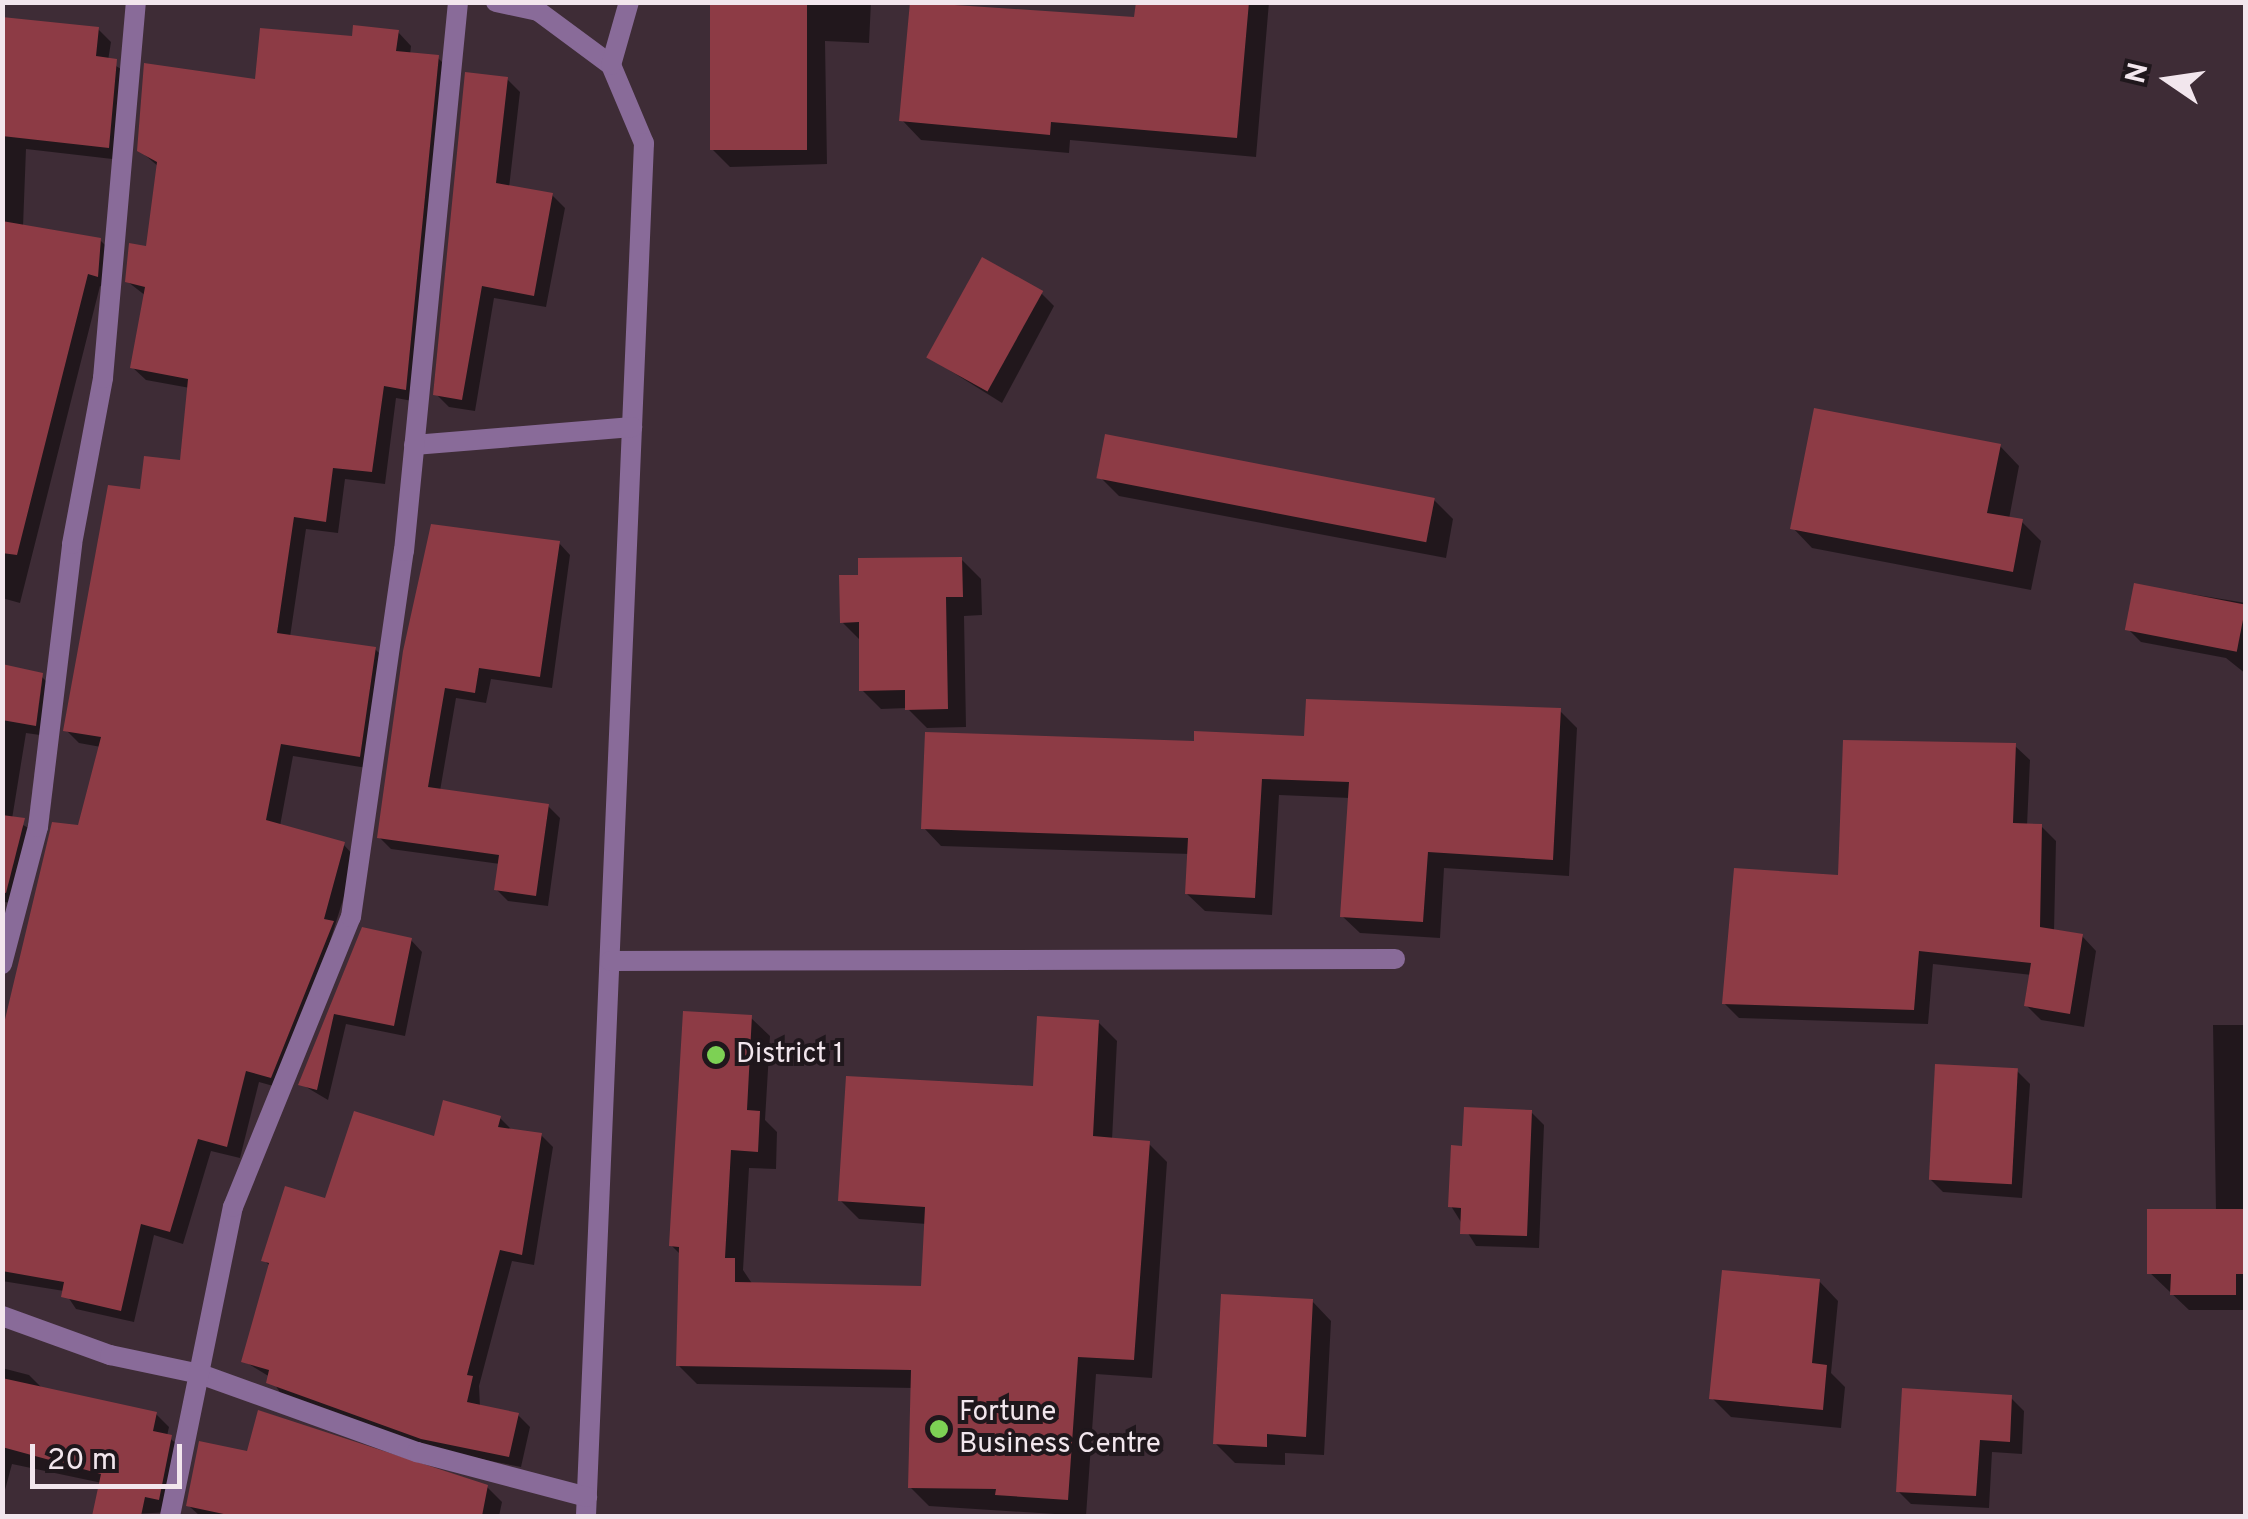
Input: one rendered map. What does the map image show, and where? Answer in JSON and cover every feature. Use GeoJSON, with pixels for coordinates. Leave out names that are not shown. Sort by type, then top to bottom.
{"type":"FeatureCollection","features":[{"type":"Feature","properties":{"kind":"street"},"geometry":{"type":"LineString","coordinates":[[2,964],[38,827],[72,544],[103,378],[136,2]]}},
{"type":"Feature","properties":{"kind":"street"},"geometry":{"type":"LineString","coordinates":[[170,1516],[233,1207],[350,917],[414,445],[458,2]]}},
{"type":"Feature","properties":{"kind":"street"},"geometry":{"type":"LineString","coordinates":[[2,1316],[110,1355],[200,1374],[416,1452],[587,1507],[644,142],[611,65],[538,10],[496,2]]}},
{"type":"Feature","properties":{"kind":"street"},"geometry":{"type":"LineString","coordinates":[[611,65],[629,2]]}},
{"type":"Feature","properties":{"kind":"street"},"geometry":{"type":"LineString","coordinates":[[414,445],[632,427]]}},
{"type":"Feature","properties":{"kind":"street"},"geometry":{"type":"LineString","coordinates":[[610,961],[1395,959]]}},
{"type":"Feature","properties":{"kind":"building"},"geometry":{"type":"Polygon","coordinates":[[[710,2],[807,2],[807,150],[710,150],[710,2]]]}},
{"type":"Feature","properties":{"kind":"building"},"geometry":{"type":"Polygon","coordinates":[[[910,2],[1134,17],[1136,2],[1249,2],[1237,138],[1051,122],[1050,135],[899,121],[910,2]]]}},
{"type":"Feature","properties":{"kind":"building"},"geometry":{"type":"Polygon","coordinates":[[[2,17],[99,27],[96,56],[117,59],[109,148],[2,136],[2,17]]]}},
{"type":"Feature","properties":{"kind":"building"},"geometry":{"type":"Polygon","coordinates":[[[353,25],[399,30],[396,51],[439,55],[406,390],[384,386],[372,472],[333,468],[326,522],[294,517],[277,633],[376,647],[360,757],[281,744],[266,820],[345,842],[324,919],[334,921],[271,1078],[246,1071],[227,1147],[198,1139],[170,1232],[141,1224],[121,1311],[61,1297],[64,1282],[2,1271],[2,1032],[52,822],[78,825],[101,737],[63,731],[108,485],[140,489],[144,456],[180,460],[188,379],[130,368],[145,287],[125,282],[129,243],[146,246],[157,162],[137,151],[144,63],[255,79],[260,28],[352,36],[353,25]]]}},
{"type":"Feature","properties":{"kind":"building"},"geometry":{"type":"Polygon","coordinates":[[[465,72],[508,77],[496,183],[553,193],[534,296],[482,286],[462,400],[433,395],[465,72]]]}},
{"type":"Feature","properties":{"kind":"building"},"geometry":{"type":"Polygon","coordinates":[[[2,221],[101,238],[98,277],[88,274],[17,555],[2,553],[2,221]]]}},
{"type":"Feature","properties":{"kind":"building"},"geometry":{"type":"Polygon","coordinates":[[[982,257],[1043,291],[987,392],[926,358],[982,257]]]}},
{"type":"Feature","properties":{"kind":"building"},"geometry":{"type":"Polygon","coordinates":[[[1814,408],[2001,444],[1987,513],[2023,519],[2013,572],[1790,529],[1814,408]]]}},
{"type":"Feature","properties":{"kind":"building"},"geometry":{"type":"Polygon","coordinates":[[[1105,434],[1435,498],[1426,542],[1096,478],[1105,434]]]}},
{"type":"Feature","properties":{"kind":"building"},"geometry":{"type":"Polygon","coordinates":[[[431,524],[560,541],[540,677],[479,668],[475,693],[445,688],[428,787],[549,804],[536,896],[494,890],[499,855],[377,838],[403,651],[431,524]]]}},
{"type":"Feature","properties":{"kind":"building"},"geometry":{"type":"Polygon","coordinates":[[[962,557],[963,597],[946,597],[948,709],[905,710],[905,690],[859,691],[859,622],[840,623],[839,575],[858,575],[858,558],[962,557]]]}},
{"type":"Feature","properties":{"kind":"building"},"geometry":{"type":"Polygon","coordinates":[[[2134,583],[2246,605],[2237,652],[2125,630],[2134,583]]]}},
{"type":"Feature","properties":{"kind":"building"},"geometry":{"type":"Polygon","coordinates":[[[2,664],[43,673],[36,726],[2,720],[2,664]]]}},
{"type":"Feature","properties":{"kind":"building"},"geometry":{"type":"Polygon","coordinates":[[[1306,699],[1561,708],[1553,860],[1428,852],[1423,922],[1340,917],[1349,782],[1262,779],[1255,898],[1185,894],[1188,838],[921,829],[925,732],[1194,741],[1194,731],[1304,736],[1306,699]]]}},
{"type":"Feature","properties":{"kind":"building"},"geometry":{"type":"Polygon","coordinates":[[[1843,740],[2016,743],[2013,823],[2042,824],[2040,927],[2083,934],[2070,1014],[2024,1006],[2031,963],[1919,951],[1914,1010],[1722,1004],[1734,868],[1838,875],[1843,740]]]}},
{"type":"Feature","properties":{"kind":"building"},"geometry":{"type":"Polygon","coordinates":[[[2,815],[25,818],[6,893],[2,892],[2,815]]]}},
{"type":"Feature","properties":{"kind":"building"},"geometry":{"type":"Polygon","coordinates":[[[362,927],[412,938],[394,1026],[334,1014],[317,1090],[298,1085],[362,927]]]}},
{"type":"Feature","properties":{"kind":"building"},"geometry":{"type":"Polygon","coordinates":[[[683,1011],[752,1015],[747,1110],[760,1111],[758,1152],[731,1150],[725,1258],[735,1258],[735,1282],[921,1286],[925,1207],[838,1201],[846,1076],[1033,1086],[1037,1016],[1099,1020],[1093,1136],[1150,1141],[1134,1360],[1078,1357],[1068,1500],[995,1495],[996,1489],[908,1488],[911,1370],[676,1366],[679,1247],[669,1246],[683,1011]]]}},
{"type":"Feature","properties":{"kind":"building"},"geometry":{"type":"Polygon","coordinates":[[[1935,1064],[2018,1068],[2012,1184],[1929,1180],[1935,1064]]]}},
{"type":"Feature","properties":{"kind":"building"},"geometry":{"type":"Polygon","coordinates":[[[443,1100],[501,1116],[498,1127],[542,1133],[522,1255],[500,1250],[467,1375],[473,1376],[467,1402],[519,1413],[509,1457],[421,1439],[266,1383],[269,1370],[241,1362],[269,1263],[261,1261],[285,1186],[325,1198],[354,1111],[434,1136],[443,1100]]]}},
{"type":"Feature","properties":{"kind":"building"},"geometry":{"type":"Polygon","coordinates":[[[1464,1107],[1532,1110],[1527,1236],[1460,1234],[1461,1208],[1448,1207],[1451,1145],[1462,1146],[1464,1107]]]}},
{"type":"Feature","properties":{"kind":"building"},"geometry":{"type":"Polygon","coordinates":[[[2147,1209],[2246,1209],[2246,1274],[2236,1274],[2236,1295],[2170,1295],[2171,1274],[2147,1274],[2147,1209]]]}},
{"type":"Feature","properties":{"kind":"building"},"geometry":{"type":"Polygon","coordinates":[[[1722,1270],[1820,1279],[1812,1363],[1827,1365],[1823,1410],[1709,1399],[1722,1270]]]}},
{"type":"Feature","properties":{"kind":"building"},"geometry":{"type":"Polygon","coordinates":[[[1221,1294],[1313,1299],[1306,1437],[1267,1434],[1267,1447],[1213,1444],[1221,1294]]]}},
{"type":"Feature","properties":{"kind":"building"},"geometry":{"type":"Polygon","coordinates":[[[2,1378],[157,1412],[153,1431],[172,1435],[159,1500],[145,1497],[141,1516],[92,1516],[101,1474],[2,1447],[2,1378]]]}},
{"type":"Feature","properties":{"kind":"building"},"geometry":{"type":"Polygon","coordinates":[[[1902,1388],[2012,1395],[2010,1442],[1980,1440],[1976,1496],[1896,1492],[1902,1388]]]}},
{"type":"Feature","properties":{"kind":"building"},"geometry":{"type":"Polygon","coordinates":[[[258,1410],[488,1485],[482,1516],[233,1516],[186,1506],[199,1441],[247,1451],[258,1410]]]}},
{"type":"Feature","properties":{"kind":"place","name":"District 1"},"geometry":{"type":"Point","coordinates":[716,1055]}},
{"type":"Feature","properties":{"kind":"place","name":"Fortune Business Centre"},"geometry":{"type":"Point","coordinates":[939,1429]}}]}
